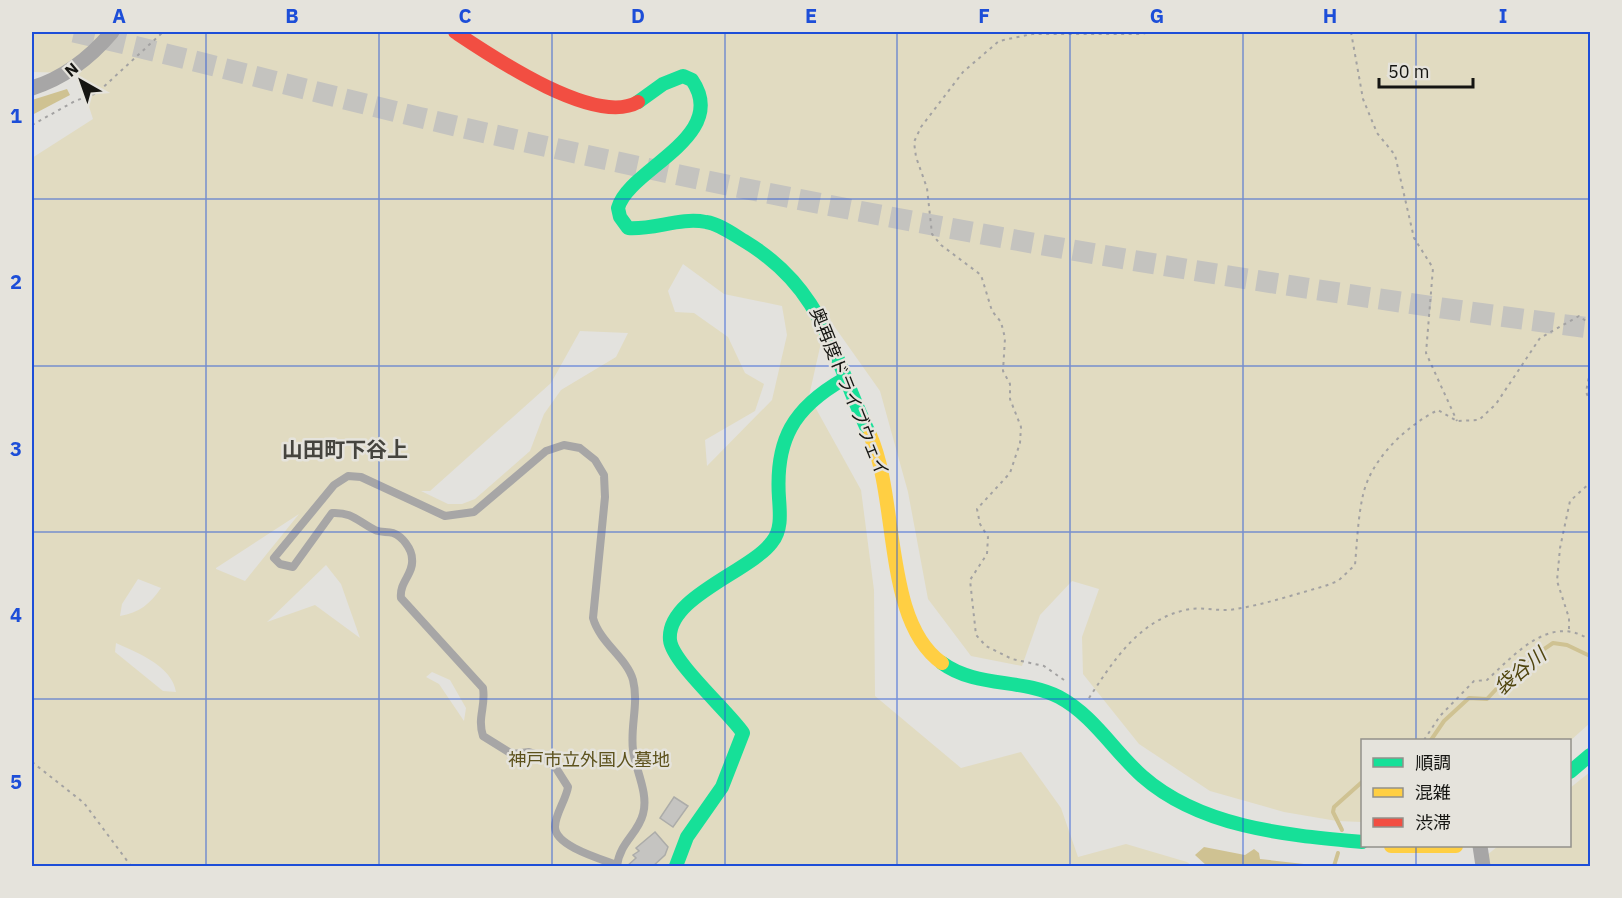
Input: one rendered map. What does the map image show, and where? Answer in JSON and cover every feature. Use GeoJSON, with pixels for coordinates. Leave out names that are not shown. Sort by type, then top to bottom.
{"type":"FeatureCollection","features":[{"type":"Feature","properties":{"kind":"street"},"geometry":{"type":"LineString","coordinates":[[32,88],[55,81],[97,50],[112,32]]}},
{"type":"Feature","properties":{"kind":"street","name":"奥再度ドライブウェイ"},"geometry":{"type":"LineString","coordinates":[[455,32],[529,78],[587,101],[623,107],[639,104],[664,81],[676,76],[685,77],[696,86],[700,94],[700,110],[688,136],[664,161],[625,193],[618,207],[619,218],[628,228],[644,230],[688,220],[708,222],[768,254],[785,267],[803,287],[819,314],[844,380],[883,469],[909,618],[921,643],[934,658],[951,669],[978,681],[1037,689],[1059,696],[1080,712],[1122,757],[1156,787],[1204,813],[1235,824],[1361,842]]}},
{"type":"Feature","properties":{"kind":"street"},"geometry":{"type":"LineString","coordinates":[[676,867],[676,860],[689,835],[718,795],[738,752],[743,733],[735,718],[678,658],[670,641],[673,622],[686,605],[751,563],[774,541],[780,514],[778,478],[788,428],[831,386],[844,380]]}},
{"type":"Feature","properties":{"kind":"street"},"geometry":{"type":"LineString","coordinates":[[1571,770],[1590,755]]}},
{"type":"Feature","properties":{"kind":"street"},"geometry":{"type":"LineString","coordinates":[[1404,847],[1436,847]]}},
{"type":"Feature","properties":{"kind":"street"},"geometry":{"type":"LineString","coordinates":[[1480,847],[1483,867]]}},
{"type":"Feature","properties":{"kind":"lane"},"geometry":{"type":"LineString","coordinates":[[564,445],[580,448],[595,460],[604,475],[605,496],[593,618],[597,631],[632,677],[636,700],[633,748],[644,798],[644,813],[621,847],[617,866],[564,843],[556,835],[555,825],[566,800],[568,787],[556,768],[542,756],[529,752],[512,754],[483,736],[478,722],[485,701],[483,688],[401,598],[400,589],[412,568],[412,557],[406,543],[395,533],[377,532],[346,512],[332,513],[292,567],[280,564],[274,558],[334,485],[348,476],[361,477],[445,516],[459,516],[474,512],[546,451],[564,445]]}},
{"type":"Feature","properties":{"kind":"path"},"geometry":{"type":"LineString","coordinates":[[32,125],[75,101],[97,93],[163,32]]}},
{"type":"Feature","properties":{"kind":"path"},"geometry":{"type":"LineString","coordinates":[[1068,682],[1044,666],[1012,659],[986,646],[974,628],[970,580],[987,554],[988,537],[980,524],[977,509],[1010,472],[1020,443],[1021,427],[1010,399],[1011,384],[1003,370],[1005,338],[1001,322],[992,311],[981,275],[941,245],[932,234],[927,188],[916,157],[915,142],[921,127],[963,72],[999,41],[1032,34],[1142,34],[1150,32]]}},
{"type":"Feature","properties":{"kind":"path"},"geometry":{"type":"LineString","coordinates":[[1351,32],[1363,99],[1377,133],[1395,155],[1414,238],[1433,268],[1426,353],[1457,421]]}},
{"type":"Feature","properties":{"kind":"path"},"geometry":{"type":"LineString","coordinates":[[1080,712],[1116,656],[1138,634],[1170,615],[1191,609],[1233,610],[1338,581],[1355,565],[1363,495],[1370,475],[1393,443],[1424,417],[1438,410],[1457,421],[1479,420],[1496,404],[1540,338],[1579,316],[1590,324]]}},
{"type":"Feature","properties":{"kind":"path"},"geometry":{"type":"LineString","coordinates":[[1590,371],[1586,392],[1590,401]]}},
{"type":"Feature","properties":{"kind":"path"},"geometry":{"type":"LineString","coordinates":[[1569,629],[1569,618],[1557,581],[1560,548],[1570,501],[1590,483]]}},
{"type":"Feature","properties":{"kind":"path"},"geometry":{"type":"LineString","coordinates":[[1425,739],[1440,716],[1474,681],[1487,680],[1514,654],[1544,634],[1557,629],[1569,629],[1590,640]]}},
{"type":"Feature","properties":{"kind":"path"},"geometry":{"type":"LineString","coordinates":[[1083,693],[1089,698]]}},
{"type":"Feature","properties":{"kind":"path"},"geometry":{"type":"LineString","coordinates":[[32,762],[84,803],[131,867]]}},
{"type":"Feature","properties":{"kind":"path"},"geometry":{"type":"LineString","coordinates":[[1357,867],[1364,867]]}},
{"type":"Feature","properties":{"kind":"green space","name":"神戸市立外国人墓地"},"geometry":{"type":"Polygon","coordinates":[[[32,32],[1590,32],[1590,723],[1571,740],[1361,739],[1361,822],[1337,821],[1284,812],[1210,791],[1139,744],[1083,674],[1082,637],[1099,589],[1072,581],[1040,615],[1022,666],[971,656],[928,599],[908,492],[880,391],[827,316],[809,396],[861,490],[874,590],[875,696],[961,768],[1021,752],[1061,808],[1078,857],[1126,844],[1187,862],[1192,866],[32,866],[32,158],[93,119],[78,73],[32,72],[32,32]],[[683,264],[668,291],[675,312],[694,313],[728,337],[745,373],[764,384],[755,411],[705,440],[707,466],[772,400],[787,335],[782,306],[724,294],[683,264]],[[580,331],[551,383],[430,491],[421,491],[448,504],[462,504],[475,499],[530,451],[544,414],[561,390],[616,357],[628,333],[580,331]],[[299,514],[216,568],[245,581],[299,514]],[[326,565],[267,622],[315,605],[360,638],[341,584],[326,565]],[[138,579],[122,604],[120,616],[133,613],[153,599],[161,588],[138,579]],[[116,643],[115,652],[163,691],[176,692],[168,675],[153,662],[116,643]],[[432,672],[426,677],[439,684],[464,721],[466,708],[450,680],[432,672]]]}},
{"type":"Feature","properties":{"kind":"green space"},"geometry":{"type":"Polygon","coordinates":[[[1590,772],[1590,866],[1474,866],[1497,847],[1571,847],[1571,787],[1590,772]]]}},
{"type":"Feature","properties":{"kind":"shaded area"},"geometry":{"type":"Polygon","coordinates":[[[67,89],[70,95],[32,115],[32,100],[67,89]]]}},
{"type":"Feature","properties":{"kind":"shaded area"},"geometry":{"type":"Polygon","coordinates":[[[1204,847],[1245,855],[1254,849],[1259,853],[1260,859],[1322,866],[1207,866],[1195,855],[1204,847]]]}},
{"type":"Feature","properties":{"kind":"building"},"geometry":{"type":"Polygon","coordinates":[[[674,797],[688,806],[673,827],[660,818],[674,797]]]}},
{"type":"Feature","properties":{"kind":"building"},"geometry":{"type":"Polygon","coordinates":[[[655,832],[668,847],[665,855],[652,867],[626,867],[636,858],[633,855],[639,851],[636,848],[655,832]]]}},
{"type":"Feature","properties":{"kind":"waterway","name":"袋谷川"},"geometry":{"type":"LineString","coordinates":[[1432,739],[1444,721],[1469,698],[1487,699],[1515,669],[1553,643],[1567,645],[1590,656]]}},
{"type":"Feature","properties":{"kind":"waterway"},"geometry":{"type":"LineString","coordinates":[[1342,830],[1333,812],[1334,807],[1361,783]]}},
{"type":"Feature","properties":{"kind":"waterway"},"geometry":{"type":"LineString","coordinates":[[1334,866],[1338,853]]}},
{"type":"Feature","properties":{"kind":"tunnel"},"geometry":{"type":"LineString","coordinates":[[74,32],[450,125],[639,167],[909,221],[1317,290],[1590,328]]}},
{"type":"Feature","properties":{"kind":"traffic: fast"},"geometry":{"type":"LineString","coordinates":[[638,102],[663,84],[683,76],[692,80],[700,100],[698,119],[688,135],[626,194],[618,208],[620,217],[628,228],[686,221],[711,223],[732,233],[773,261],[794,282],[824,328],[870,435]]}},
{"type":"Feature","properties":{"kind":"traffic: fast"},"geometry":{"type":"LineString","coordinates":[[676,866],[687,837],[722,787],[743,733],[680,661],[670,640],[672,625],[681,611],[695,598],[746,564],[772,542],[780,521],[779,477],[784,443],[800,414],[826,390],[844,379]]}},
{"type":"Feature","properties":{"kind":"traffic: fast"},"geometry":{"type":"LineString","coordinates":[[942,663],[969,676],[1030,687],[1059,697],[1093,723],[1142,776],[1165,793],[1191,807],[1218,818],[1275,832],[1361,842]]}},
{"type":"Feature","properties":{"kind":"traffic: fast"},"geometry":{"type":"LineString","coordinates":[[1571,771],[1590,755]]}},
{"type":"Feature","properties":{"kind":"traffic: slow"},"geometry":{"type":"LineString","coordinates":[[870,435],[879,461],[901,590],[910,619],[923,644],[942,663]]}},
{"type":"Feature","properties":{"kind":"traffic: jam"},"geometry":{"type":"LineString","coordinates":[[455,32],[517,71],[571,97],[596,105],[619,107],[638,102]]}},
{"type":"Feature","properties":{"kind":"district","name":"山田町下谷上"},"geometry":{"type":"Point","coordinates":[345,450]}}]}
